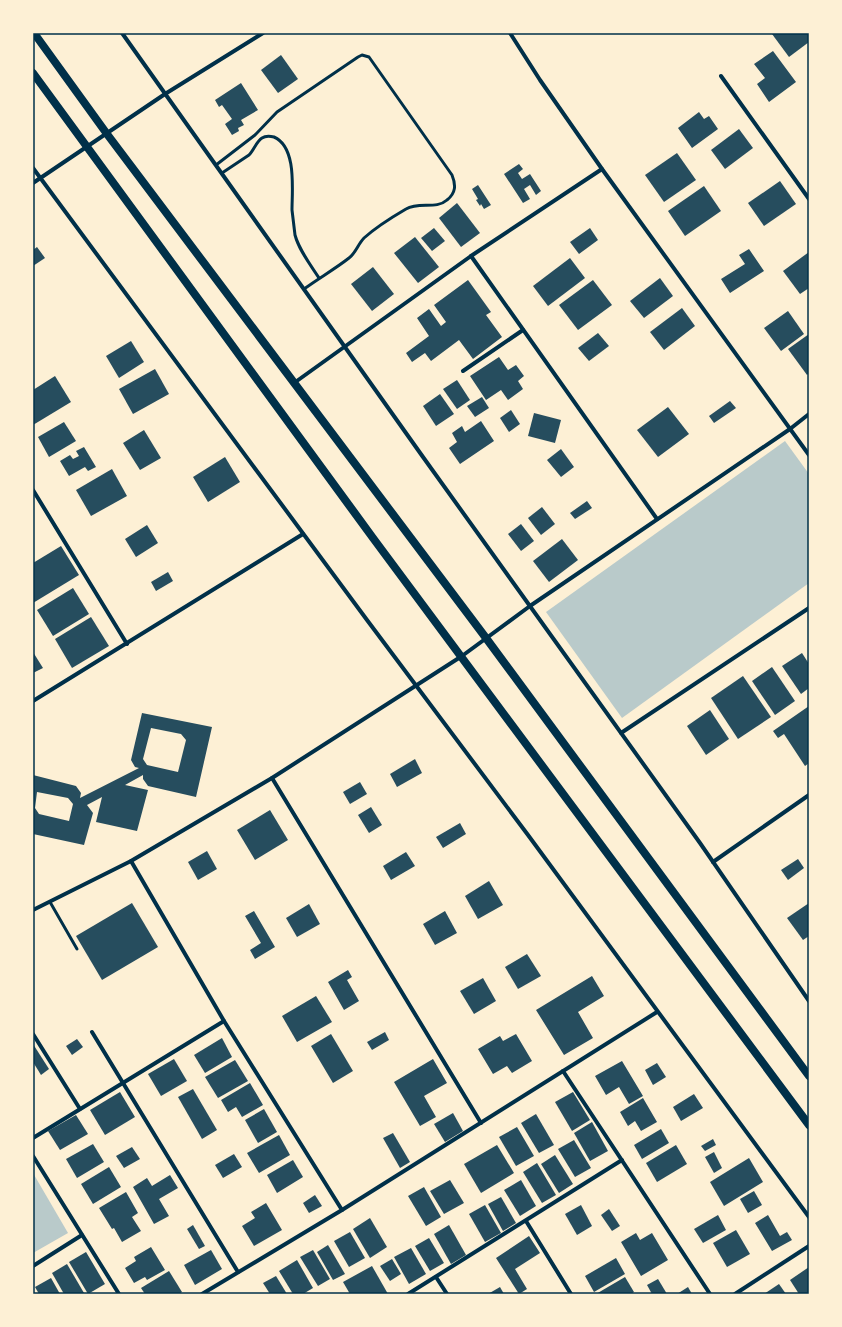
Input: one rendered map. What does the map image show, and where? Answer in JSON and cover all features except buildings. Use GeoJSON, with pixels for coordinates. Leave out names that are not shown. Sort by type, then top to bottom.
{"type":"FeatureCollection","features":[{"type":"Feature","properties":{"kind":"main road"},"geometry":{"type":"LineString","coordinates":[[34,33],[107,134],[293,383],[486,638],[809,1076]]}},
{"type":"Feature","properties":{"kind":"main road"},"geometry":{"type":"LineString","coordinates":[[33,73],[373,538],[809,1125]]}},
{"type":"Feature","properties":{"kind":"street"},"geometry":{"type":"LineString","coordinates":[[122,33],[713,862],[809,1001]]}},
{"type":"Feature","properties":{"kind":"street"},"geometry":{"type":"LineString","coordinates":[[33,183],[165,94],[263,33]]}},
{"type":"Feature","properties":{"kind":"street"},"geometry":{"type":"LineString","coordinates":[[510,33],[540,80],[602,170],[809,455]]}},
{"type":"Feature","properties":{"kind":"street"},"geometry":{"type":"LineString","coordinates":[[721,76],[809,199]]}},
{"type":"Feature","properties":{"kind":"street"},"geometry":{"type":"LineString","coordinates":[[33,168],[303,534],[528,835],[809,1217]]}},
{"type":"Feature","properties":{"kind":"street"},"geometry":{"type":"LineString","coordinates":[[293,383],[471,256],[602,170]]}},
{"type":"Feature","properties":{"kind":"street"},"geometry":{"type":"LineString","coordinates":[[471,256],[657,519]]}},
{"type":"Feature","properties":{"kind":"street"},"geometry":{"type":"LineString","coordinates":[[463,371],[523,330]]}},
{"type":"Feature","properties":{"kind":"street"},"geometry":{"type":"LineString","coordinates":[[33,910],[131,861],[272,778],[416,686],[462,656],[530,606],[790,429],[809,414]]}},
{"type":"Feature","properties":{"kind":"street"},"geometry":{"type":"LineString","coordinates":[[33,490],[127,644]]}},
{"type":"Feature","properties":{"kind":"street"},"geometry":{"type":"LineString","coordinates":[[33,701],[303,534]]}},
{"type":"Feature","properties":{"kind":"street"},"geometry":{"type":"LineString","coordinates":[[621,733],[809,608]]}},
{"type":"Feature","properties":{"kind":"street"},"geometry":{"type":"LineString","coordinates":[[272,778],[481,1122]]}},
{"type":"Feature","properties":{"kind":"street"},"geometry":{"type":"LineString","coordinates":[[713,862],[809,795]]}},
{"type":"Feature","properties":{"kind":"street"},"geometry":{"type":"LineString","coordinates":[[131,861],[224,1021],[342,1210]]}},
{"type":"Feature","properties":{"kind":"street"},"geometry":{"type":"LineString","coordinates":[[202,1294],[342,1210],[657,1012]]}},
{"type":"Feature","properties":{"kind":"street"},"geometry":{"type":"LineString","coordinates":[[33,1138],[224,1021]]}},
{"type":"Feature","properties":{"kind":"street"},"geometry":{"type":"LineString","coordinates":[[92,1032],[238,1272]]}},
{"type":"Feature","properties":{"kind":"street"},"geometry":{"type":"LineString","coordinates":[[33,1034],[80,1109]]}},
{"type":"Feature","properties":{"kind":"street"},"geometry":{"type":"LineString","coordinates":[[563,1071],[710,1294]]}},
{"type":"Feature","properties":{"kind":"street"},"geometry":{"type":"LineString","coordinates":[[33,1156],[119,1294]]}},
{"type":"Feature","properties":{"kind":"street"},"geometry":{"type":"LineString","coordinates":[[408,1294],[622,1160]]}},
{"type":"Feature","properties":{"kind":"street"},"geometry":{"type":"LineString","coordinates":[[526,1221],[571,1294]]}},
{"type":"Feature","properties":{"kind":"street"},"geometry":{"type":"LineString","coordinates":[[33,1266],[82,1235]]}},
{"type":"Feature","properties":{"kind":"street"},"geometry":{"type":"LineString","coordinates":[[735,1294],[809,1246]]}},
{"type":"Feature","properties":{"kind":"street"},"geometry":{"type":"LineString","coordinates":[[436,1277],[447,1294]]}},
{"type":"Feature","properties":{"kind":"lane"},"geometry":{"type":"LineString","coordinates":[[216,165],[255,135],[277,112],[358,57],[362,55],[369,57],[452,176],[455,188],[447,201],[438,205],[419,204],[408,207],[363,239],[356,251],[349,258],[304,289]]}},
{"type":"Feature","properties":{"kind":"lane"},"geometry":{"type":"LineString","coordinates":[[222,173],[253,152],[262,138],[272,136],[279,140],[288,154],[291,165],[292,212],[296,236],[302,250],[319,278]]}},
{"type":"Feature","properties":{"kind":"lane"},"geometry":{"type":"LineString","coordinates":[[50,902],[78,949]]}},
{"type":"Feature","properties":{"kind":"shaded area"},"geometry":{"type":"Polygon","coordinates":[[[785,441],[809,474],[809,583],[622,718],[546,612],[785,441]]]}},
{"type":"Feature","properties":{"kind":"shaded area"},"geometry":{"type":"Polygon","coordinates":[[[33,1173],[68,1233],[33,1253],[33,1173]]]}}]}
